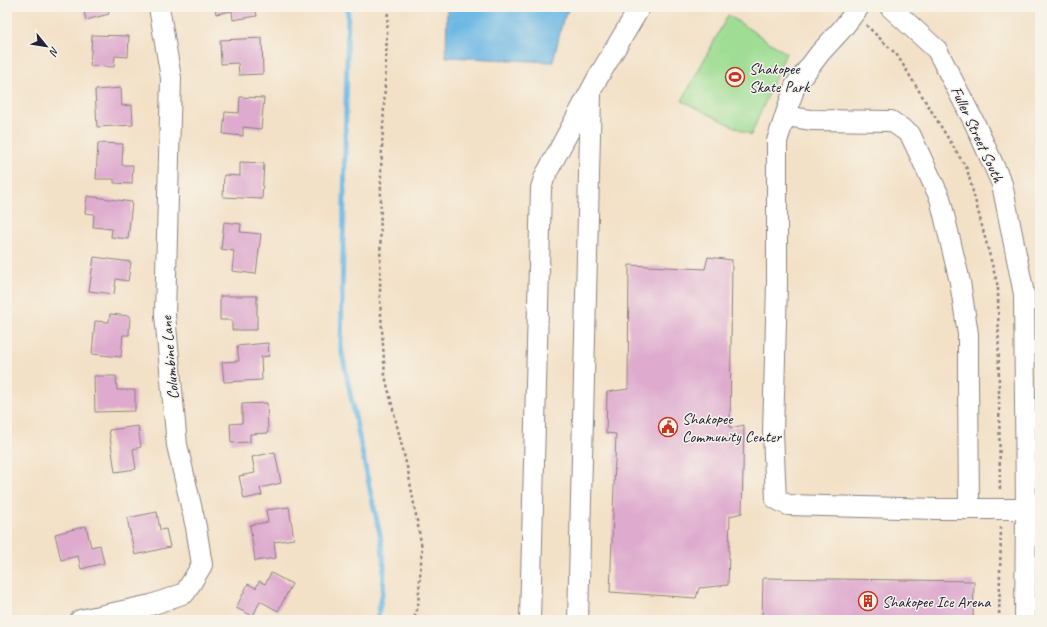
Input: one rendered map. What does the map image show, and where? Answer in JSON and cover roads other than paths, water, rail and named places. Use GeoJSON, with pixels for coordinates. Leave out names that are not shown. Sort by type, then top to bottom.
{"type":"FeatureCollection","features":[{"type":"Feature","properties":{"kind":"street","name":"Columbine Lane"},"geometry":{"type":"LineString","coordinates":[[80,620],[151,605],[186,593],[202,565],[196,527],[177,445],[165,315],[171,78],[160,7]]}},
{"type":"Feature","properties":{"kind":"street"},"geometry":{"type":"LineString","coordinates":[[530,620],[541,188],[545,176],[591,90],[640,7]]}},
{"type":"Feature","properties":{"kind":"street"},"geometry":{"type":"LineString","coordinates":[[859,7],[842,29],[820,53],[795,86],[778,141],[777,283],[773,433],[776,499],[788,505],[936,509],[1033,509]]}},
{"type":"Feature","properties":{"kind":"street","name":"Fuller Street South"},"geometry":{"type":"LineString","coordinates":[[890,7],[937,50],[975,124],[1002,184],[1024,294],[1033,509],[1025,620]]}},
{"type":"Feature","properties":{"kind":"street"},"geometry":{"type":"LineString","coordinates":[[578,620],[591,90]]}},
{"type":"Feature","properties":{"kind":"street"},"geometry":{"type":"LineString","coordinates":[[786,116],[812,120],[891,121],[910,134],[940,198],[960,282],[968,329],[969,509]]}},
{"type":"Feature","properties":{"kind":"water"},"geometry":{"type":"Polygon","coordinates":[[[447,7],[570,7],[563,20],[553,62],[446,57],[447,7]]]}},
{"type":"Feature","properties":{"kind":"waterway"},"geometry":{"type":"LineString","coordinates":[[348,7],[341,348],[381,539],[384,566],[383,590],[377,620]]}},
{"type":"Feature","properties":{"kind":"place","name":"Shakopee Skate Park"},"geometry":{"type":"Point","coordinates":[735,77]}},
{"type":"Feature","properties":{"kind":"place","name":"Shakopee Community Center"},"geometry":{"type":"Point","coordinates":[668,427]}},
{"type":"Feature","properties":{"kind":"place","name":"Shakopee Ice Arena"},"geometry":{"type":"Point","coordinates":[868,601]}}]}
